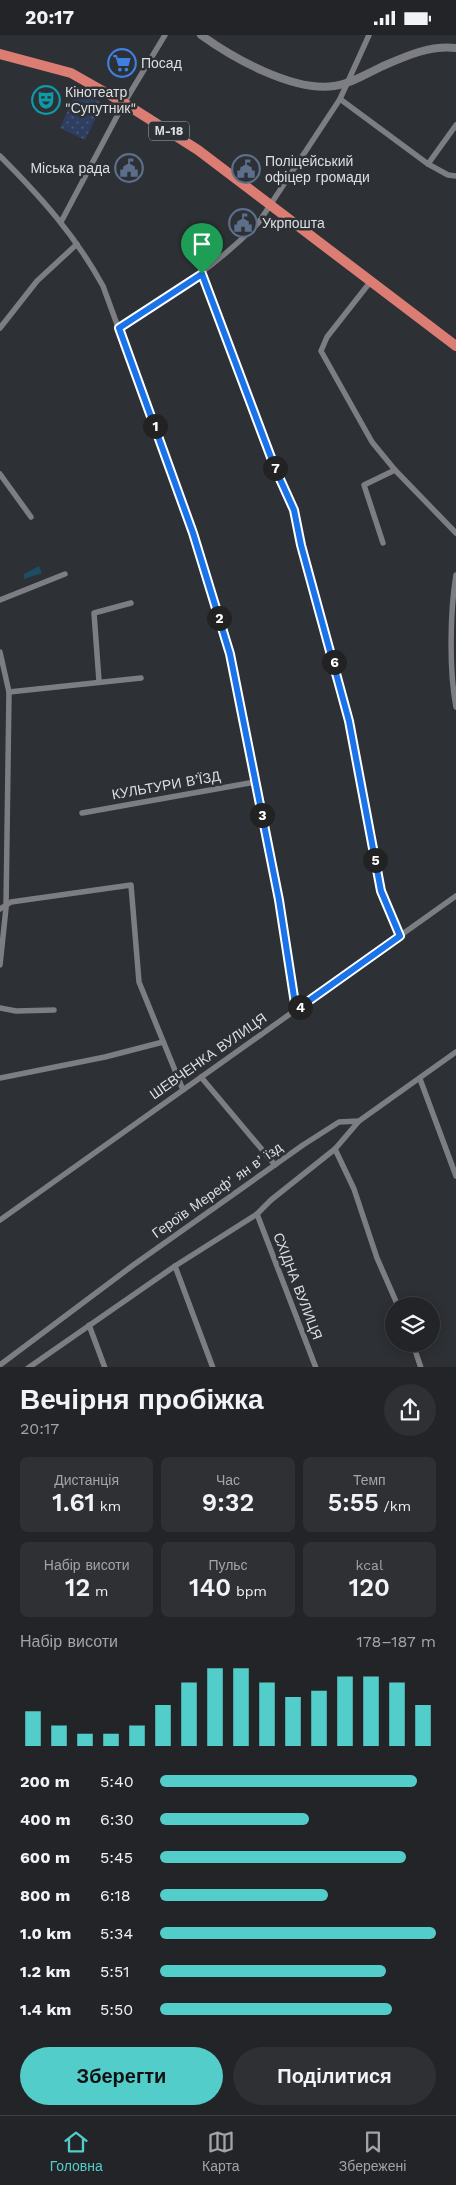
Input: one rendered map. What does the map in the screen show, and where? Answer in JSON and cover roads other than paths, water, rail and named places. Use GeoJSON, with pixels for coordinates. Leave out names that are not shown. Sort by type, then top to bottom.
{"type":"FeatureCollection","features":[{"type":"Feature","properties":{"kind":"highway","name":"М-18"},"geometry":{"type":"LineString","coordinates":[[0,54],[71,73],[124,103],[198,150],[456,346]]}},
{"type":"Feature","properties":{"kind":"street"},"geometry":{"type":"LineString","coordinates":[[61,223],[124,103],[165,35]]}},
{"type":"Feature","properties":{"kind":"street"},"geometry":{"type":"LineString","coordinates":[[201,35],[212,38],[238,60],[264,72],[308,84],[335,86],[410,55],[433,48],[456,48]]}},
{"type":"Feature","properties":{"kind":"street"},"geometry":{"type":"LineString","coordinates":[[119,328],[202,274],[242,240],[259,222],[340,99],[350,81],[369,35]]}},
{"type":"Feature","properties":{"kind":"street"},"geometry":{"type":"LineString","coordinates":[[340,99],[428,163],[448,175],[456,176]]}},
{"type":"Feature","properties":{"kind":"street"},"geometry":{"type":"LineString","coordinates":[[428,163],[456,125]]}},
{"type":"Feature","properties":{"kind":"street"},"geometry":{"type":"LineString","coordinates":[[0,156],[42,198],[77,243],[103,286],[193,533],[228,645],[279,900],[296,1010]]}},
{"type":"Feature","properties":{"kind":"street"},"geometry":{"type":"LineString","coordinates":[[0,329],[38,281],[77,243]]}},
{"type":"Feature","properties":{"kind":"street"},"geometry":{"type":"LineString","coordinates":[[202,274],[275,468],[294,510],[301,545],[349,721],[381,891],[400,936]]}},
{"type":"Feature","properties":{"kind":"street"},"geometry":{"type":"LineString","coordinates":[[371,281],[326,337],[321,351],[372,442],[395,471],[456,533]]}},
{"type":"Feature","properties":{"kind":"street"},"geometry":{"type":"LineString","coordinates":[[383,543],[364,485],[395,471]]}},
{"type":"Feature","properties":{"kind":"street"},"geometry":{"type":"LineString","coordinates":[[0,475],[31,517]]}},
{"type":"Feature","properties":{"kind":"street"},"geometry":{"type":"LineString","coordinates":[[0,600],[65,574]]}},
{"type":"Feature","properties":{"kind":"street"},"geometry":{"type":"LineString","coordinates":[[456,575],[453,593],[452,657],[452,684],[456,707]]}},
{"type":"Feature","properties":{"kind":"street"},"geometry":{"type":"LineString","coordinates":[[99,681],[94,613],[131,603]]}},
{"type":"Feature","properties":{"kind":"street"},"geometry":{"type":"LineString","coordinates":[[0,652],[9,692],[6,905],[0,965]]}},
{"type":"Feature","properties":{"kind":"street"},"geometry":{"type":"LineString","coordinates":[[9,692],[99,681],[142,678]]}},
{"type":"Feature","properties":{"kind":"street","name":"КУЛЬТУРИ В’ЇЗД"},"geometry":{"type":"LineString","coordinates":[[82,813],[256,782]]}},
{"type":"Feature","properties":{"kind":"street"},"geometry":{"type":"LineString","coordinates":[[0,909],[12,902],[131,885],[140,982],[183,1090]]}},
{"type":"Feature","properties":{"kind":"street","name":"ШЕВЧЕНКА ВУЛИЦЯ"},"geometry":{"type":"LineString","coordinates":[[0,1221],[456,896]]}},
{"type":"Feature","properties":{"kind":"street"},"geometry":{"type":"LineString","coordinates":[[0,1008],[16,1011],[54,1010]]}},
{"type":"Feature","properties":{"kind":"street"},"geometry":{"type":"LineString","coordinates":[[0,1078],[105,1057],[164,1042]]}},
{"type":"Feature","properties":{"kind":"street","name":"Героїв Мерефʼян вʼїзд"},"geometry":{"type":"LineString","coordinates":[[0,1365],[132,1266],[275,1165],[339,1122],[359,1121],[412,1081],[420,1079],[456,1053]]}},
{"type":"Feature","properties":{"kind":"street"},"geometry":{"type":"LineString","coordinates":[[201,1077],[275,1165]]}},
{"type":"Feature","properties":{"kind":"street"},"geometry":{"type":"LineString","coordinates":[[420,1079],[456,1176]]}},
{"type":"Feature","properties":{"kind":"street"},"geometry":{"type":"LineString","coordinates":[[28,1367],[175,1266],[257,1215],[271,1200],[335,1149],[359,1121]]}},
{"type":"Feature","properties":{"kind":"street"},"geometry":{"type":"LineString","coordinates":[[335,1149],[349,1175],[377,1258],[394,1297]]}},
{"type":"Feature","properties":{"kind":"street","name":"СХІДНА ВУЛИЦЯ"},"geometry":{"type":"LineString","coordinates":[[257,1215],[316,1367]]}},
{"type":"Feature","properties":{"kind":"street"},"geometry":{"type":"LineString","coordinates":[[175,1266],[213,1367]]}},
{"type":"Feature","properties":{"kind":"street"},"geometry":{"type":"LineString","coordinates":[[89,1325],[105,1367]]}},
{"type":"Feature","properties":{"kind":"street"},"geometry":{"type":"LineString","coordinates":[[416,1352],[422,1367]]}},
{"type":"Feature","properties":{"kind":"place","name":"Посад"},"geometry":{"type":"Point","coordinates":[122,63]}},
{"type":"Feature","properties":{"kind":"place","name":"Кінотеатр \"Супутник\""},"geometry":{"type":"Point","coordinates":[46,100]}},
{"type":"Feature","properties":{"kind":"place","name":"Міська рада"},"geometry":{"type":"Point","coordinates":[129,168]}},
{"type":"Feature","properties":{"kind":"place","name":"Поліцейський офіцер громади"},"geometry":{"type":"Point","coordinates":[246,169]}},
{"type":"Feature","properties":{"kind":"place","name":"Укрпошта"},"geometry":{"type":"Point","coordinates":[243,223]}}]}
